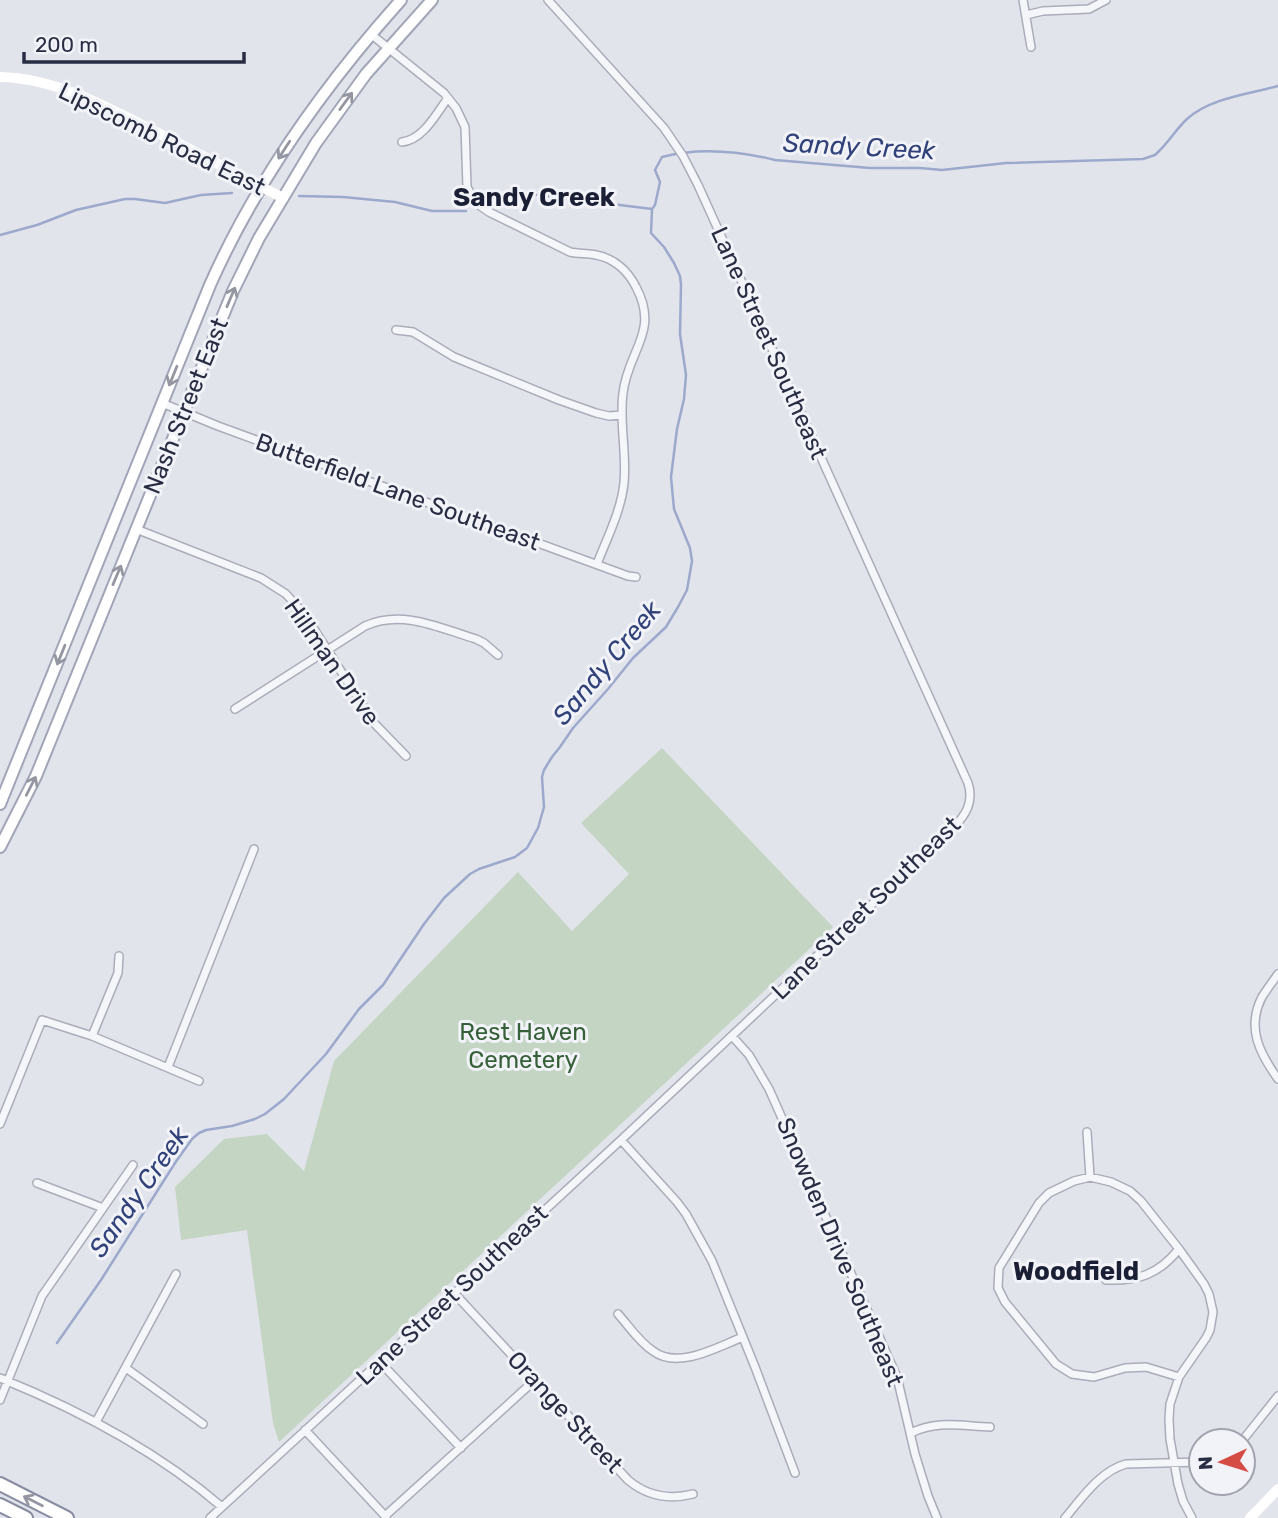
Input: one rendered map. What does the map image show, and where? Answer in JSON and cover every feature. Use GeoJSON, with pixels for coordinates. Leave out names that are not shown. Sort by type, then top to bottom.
{"type":"FeatureCollection","features":[{"type":"Feature","properties":{"kind":"highway"},"geometry":{"type":"LineString","coordinates":[[0,1484],[67,1518]]}},
{"type":"Feature","properties":{"kind":"highway"},"geometry":{"type":"LineString","coordinates":[[0,1505],[26,1518]]}},
{"type":"Feature","properties":{"kind":"main road","name":"Nash Street East"},"geometry":{"type":"LineString","coordinates":[[0,804],[221,261],[260,186],[321,97],[401,0]]}},
{"type":"Feature","properties":{"kind":"main road","name":"Nash Street East"},"geometry":{"type":"LineString","coordinates":[[0,847],[36,776],[233,291],[259,238],[324,132],[366,74],[432,0]]}},
{"type":"Feature","properties":{"kind":"street","name":"Lane Street Southeast"},"geometry":{"type":"LineString","coordinates":[[210,1518],[621,1140],[953,828],[962,818],[971,799],[968,783],[704,197],[683,156],[649,111],[548,0]]}},
{"type":"Feature","properties":{"kind":"street"},"geometry":{"type":"LineString","coordinates":[[1023,0],[1031,47]]}},
{"type":"Feature","properties":{"kind":"street"},"geometry":{"type":"LineString","coordinates":[[1026,15],[1043,11],[1089,9],[1106,0]]}},
{"type":"Feature","properties":{"kind":"street"},"geometry":{"type":"LineString","coordinates":[[372,34],[449,98],[460,114],[465,127],[466,182],[476,202],[489,212],[570,252],[600,255],[611,260],[624,270],[643,303],[646,314],[643,337],[627,373],[622,395],[624,484],[620,504],[597,564]]}},
{"type":"Feature","properties":{"kind":"street","name":"Lipscomb Road East"},"geometry":{"type":"LineString","coordinates":[[0,77],[43,82],[67,90],[127,117],[283,198]]}},
{"type":"Feature","properties":{"kind":"street"},"geometry":{"type":"LineString","coordinates":[[402,142],[418,136],[449,98]]}},
{"type":"Feature","properties":{"kind":"street"},"geometry":{"type":"LineString","coordinates":[[396,330],[413,332],[454,357],[559,401],[609,416],[622,415]]}},
{"type":"Feature","properties":{"kind":"street","name":"Butterfield Lane Southeast"},"geometry":{"type":"LineString","coordinates":[[162,403],[244,436],[636,577]]}},
{"type":"Feature","properties":{"kind":"street","name":"Hillman Drive"},"geometry":{"type":"LineString","coordinates":[[136,529],[274,585],[305,615],[374,723],[406,756]]}},
{"type":"Feature","properties":{"kind":"street"},"geometry":{"type":"LineString","coordinates":[[235,709],[365,626],[385,619],[414,620],[476,639],[498,655]]}},
{"type":"Feature","properties":{"kind":"street"},"geometry":{"type":"LineString","coordinates":[[168,1067],[254,849]]}},
{"type":"Feature","properties":{"kind":"street"},"geometry":{"type":"LineString","coordinates":[[92,1036],[118,973],[119,956]]}},
{"type":"Feature","properties":{"kind":"street"},"geometry":{"type":"LineString","coordinates":[[1278,974],[1262,997],[1257,1011],[1256,1041],[1278,1079]]}},
{"type":"Feature","properties":{"kind":"street"},"geometry":{"type":"LineString","coordinates":[[0,1124],[43,1020],[92,1036],[199,1081]]}},
{"type":"Feature","properties":{"kind":"street","name":"Snowden Drive Southeast"},"geometry":{"type":"LineString","coordinates":[[732,1036],[749,1055],[769,1089],[897,1377],[922,1475],[937,1518]]}},
{"type":"Feature","properties":{"kind":"street"},"geometry":{"type":"LineString","coordinates":[[1087,1132],[1090,1177]]}},
{"type":"Feature","properties":{"kind":"street"},"geometry":{"type":"LineString","coordinates":[[621,1140],[686,1214],[712,1261],[795,1473]]}},
{"type":"Feature","properties":{"kind":"street"},"geometry":{"type":"LineString","coordinates":[[0,1400],[4,1380],[42,1296],[132,1165]]}},
{"type":"Feature","properties":{"kind":"street"},"geometry":{"type":"LineString","coordinates":[[1179,1377],[1146,1367],[1125,1368],[1094,1377],[1072,1374],[1056,1364],[999,1294],[999,1268],[1039,1203],[1049,1193],[1061,1186],[1090,1177],[1118,1184],[1136,1196],[1204,1284],[1212,1303],[1210,1330],[1179,1377],[1170,1404],[1169,1419],[1174,1464],[1183,1501],[1192,1518]]}},
{"type":"Feature","properties":{"kind":"street"},"geometry":{"type":"LineString","coordinates":[[37,1182],[103,1208]]}},
{"type":"Feature","properties":{"kind":"street"},"geometry":{"type":"LineString","coordinates":[[1106,1280],[1127,1280],[1147,1275],[1170,1261],[1179,1249]]}},
{"type":"Feature","properties":{"kind":"street"},"geometry":{"type":"LineString","coordinates":[[96,1422],[176,1274]]}},
{"type":"Feature","properties":{"kind":"street","name":"Orange Street"},"geometry":{"type":"LineString","coordinates":[[454,1293],[633,1485],[662,1496],[681,1497],[693,1494]]}},
{"type":"Feature","properties":{"kind":"street"},"geometry":{"type":"LineString","coordinates":[[618,1314],[646,1346],[668,1358],[685,1358],[743,1337]]}},
{"type":"Feature","properties":{"kind":"street"},"geometry":{"type":"LineString","coordinates":[[380,1362],[461,1448]]}},
{"type":"Feature","properties":{"kind":"street"},"geometry":{"type":"LineString","coordinates":[[126,1368],[203,1424]]}},
{"type":"Feature","properties":{"kind":"street"},"geometry":{"type":"LineString","coordinates":[[4,1380],[96,1422],[148,1452],[222,1507]]}},
{"type":"Feature","properties":{"kind":"street"},"geometry":{"type":"LineString","coordinates":[[305,1430],[386,1517],[535,1380]]}},
{"type":"Feature","properties":{"kind":"street"},"geometry":{"type":"LineString","coordinates":[[1253,1427],[1278,1396]]}},
{"type":"Feature","properties":{"kind":"street"},"geometry":{"type":"LineString","coordinates":[[911,1433],[937,1424],[990,1427]]}},
{"type":"Feature","properties":{"kind":"street"},"geometry":{"type":"LineString","coordinates":[[1065,1518],[1094,1485],[1117,1467],[1126,1464],[1187,1463]]}},
{"type":"Feature","properties":{"kind":"street"},"geometry":{"type":"LineString","coordinates":[[1250,1518],[1278,1489]]}},
{"type":"Feature","properties":{"kind":"green space","name":"Rest Haven Cemetery"},"geometry":{"type":"Polygon","coordinates":[[[662,748],[833,927],[279,1442],[273,1423],[247,1230],[181,1240],[175,1187],[224,1139],[267,1134],[304,1171],[334,1061],[518,872],[572,931],[629,874],[581,823],[662,748]]]}},
{"type":"Feature","properties":{"kind":"waterway","name":"Sandy Creek"},"geometry":{"type":"LineString","coordinates":[[57,1343],[192,1139],[206,1130],[255,1119],[284,1099],[326,1054],[359,1009],[383,985],[444,898],[470,874],[515,857],[527,848],[538,828],[544,807],[542,777],[552,757],[573,728],[633,658],[666,627],[687,590],[692,561],[690,548],[674,509],[671,477],[686,375],[680,334],[681,285],[674,263],[651,233],[652,209],[660,182],[655,170],[662,157],[719,151],[775,160],[870,168],[942,170],[1006,163],[1143,159],[1155,155],[1187,119],[1207,106],[1278,86]]}},
{"type":"Feature","properties":{"kind":"waterway"},"geometry":{"type":"LineString","coordinates":[[0,235],[76,210],[125,199],[165,203],[201,195],[232,193]]}},
{"type":"Feature","properties":{"kind":"waterway"},"geometry":{"type":"LineString","coordinates":[[486,205],[523,193],[652,209]]}},
{"type":"Feature","properties":{"kind":"waterway"},"geometry":{"type":"LineString","coordinates":[[299,196],[395,202],[432,211],[466,211]]}},
{"type":"Feature","properties":{"kind":"district","name":"Sandy Creek"},"geometry":{"type":"Point","coordinates":[534,197]}},
{"type":"Feature","properties":{"kind":"district","name":"Woodfield"},"geometry":{"type":"Point","coordinates":[1076,1271]}}]}
